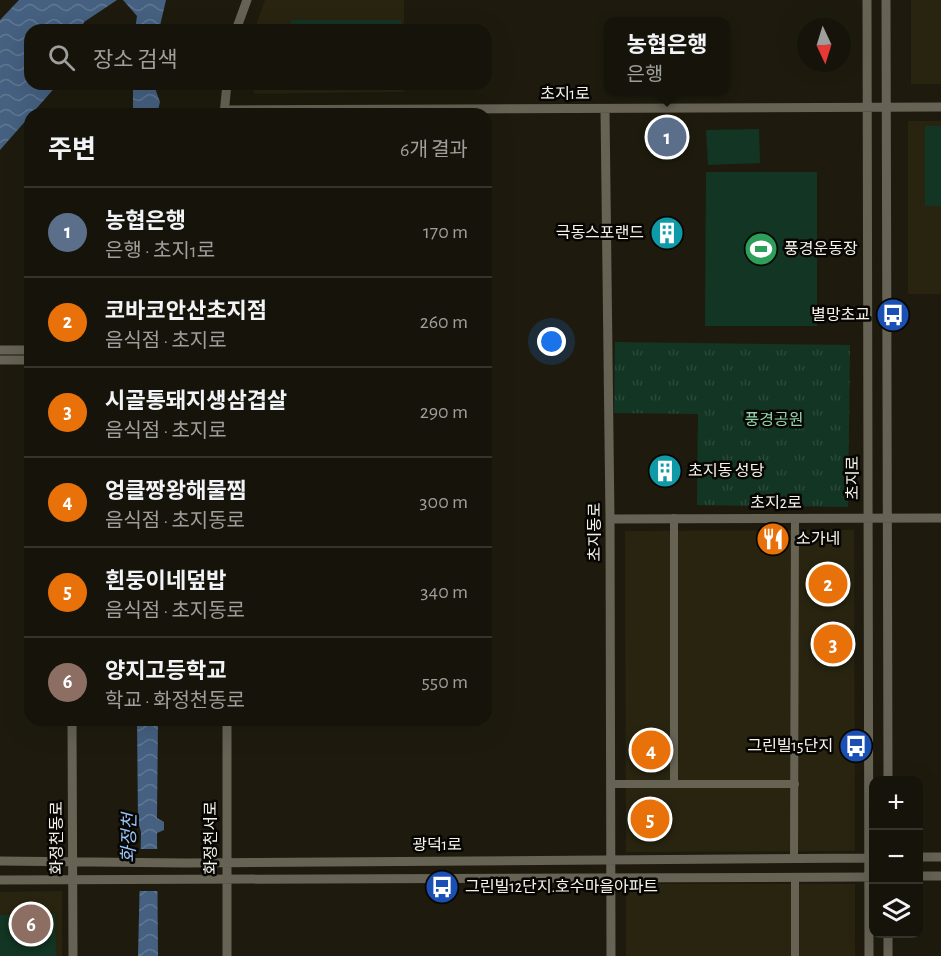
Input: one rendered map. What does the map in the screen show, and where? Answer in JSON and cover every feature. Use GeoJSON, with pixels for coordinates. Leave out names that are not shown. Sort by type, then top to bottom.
{"type":"FeatureCollection","features":[{"type":"Feature","properties":{"kind":"street"},"geometry":{"type":"LineString","coordinates":[[238,24],[247,0]]}},
{"type":"Feature","properties":{"kind":"street","name":"초지로"},"geometry":{"type":"LineString","coordinates":[[867,0],[871,830]]}},
{"type":"Feature","properties":{"kind":"street","name":"초지로"},"geometry":{"type":"LineString","coordinates":[[886,0],[888,776]]}},
{"type":"Feature","properties":{"kind":"street"},"geometry":{"type":"LineString","coordinates":[[224,108],[226,90]]}},
{"type":"Feature","properties":{"kind":"street","name":"초지1로"},"geometry":{"type":"LineString","coordinates":[[492,110],[941,107]]}},
{"type":"Feature","properties":{"kind":"street","name":"초지동로"},"geometry":{"type":"LineString","coordinates":[[605,109],[610,519],[612,859],[610,956]]}},
{"type":"Feature","properties":{"kind":"street"},"geometry":{"type":"LineString","coordinates":[[0,350],[24,350]]}},
{"type":"Feature","properties":{"kind":"street"},"geometry":{"type":"LineString","coordinates":[[0,360],[24,360]]}},
{"type":"Feature","properties":{"kind":"street"},"geometry":{"type":"LineString","coordinates":[[794,858],[795,518]]}},
{"type":"Feature","properties":{"kind":"street","name":"초지2로"},"geometry":{"type":"LineString","coordinates":[[610,519],[941,518]]}},
{"type":"Feature","properties":{"kind":"street"},"geometry":{"type":"LineString","coordinates":[[674,519],[674,784]]}},
{"type":"Feature","properties":{"kind":"street","name":"화정천동로"},"geometry":{"type":"LineString","coordinates":[[72,726],[73,956]]}},
{"type":"Feature","properties":{"kind":"street","name":"화정천서로"},"geometry":{"type":"LineString","coordinates":[[227,726],[227,956]]}},
{"type":"Feature","properties":{"kind":"street"},"geometry":{"type":"LineString","coordinates":[[611,784],[795,784]]}},
{"type":"Feature","properties":{"kind":"street"},"geometry":{"type":"LineString","coordinates":[[923,857],[941,857]]}},
{"type":"Feature","properties":{"kind":"street","name":"광덕1로"},"geometry":{"type":"LineString","coordinates":[[0,861],[185,863],[869,858]]}},
{"type":"Feature","properties":{"kind":"street"},"geometry":{"type":"LineString","coordinates":[[923,876],[941,876]]}},
{"type":"Feature","properties":{"kind":"street"},"geometry":{"type":"LineString","coordinates":[[795,877],[795,956]]}},
{"type":"Feature","properties":{"kind":"street","name":"광덕1로"},"geometry":{"type":"LineString","coordinates":[[0,880],[869,877]]}},
{"type":"Feature","properties":{"kind":"street","name":"초지로"},"geometry":{"type":"LineString","coordinates":[[869,956],[871,884]]}},
{"type":"Feature","properties":{"kind":"street"},"geometry":{"type":"LineString","coordinates":[[888,938],[888,956]]}},
{"type":"Feature","properties":{"kind":"shaded area"},"geometry":{"type":"Polygon","coordinates":[[[265,0],[404,0],[404,24],[256,24],[265,0]]]}},
{"type":"Feature","properties":{"kind":"shaded area"},"geometry":{"type":"Polygon","coordinates":[[[911,0],[941,0],[941,84],[911,84],[911,0]]]}},
{"type":"Feature","properties":{"kind":"shaded area"},"geometry":{"type":"Polygon","coordinates":[[[253,90],[404,90],[404,92],[255,94],[253,90]]]}},
{"type":"Feature","properties":{"kind":"shaded area"},"geometry":{"type":"Polygon","coordinates":[[[908,121],[941,121],[941,294],[908,294],[908,121]]]}},
{"type":"Feature","properties":{"kind":"shaded area"},"geometry":{"type":"Polygon","coordinates":[[[854,530],[855,851],[626,852],[625,531],[854,530]]]}},
{"type":"Feature","properties":{"kind":"shaded area"},"geometry":{"type":"Polygon","coordinates":[[[626,884],[855,884],[855,956],[626,956],[626,884]]]}},
{"type":"Feature","properties":{"kind":"shaded area"},"geometry":{"type":"Polygon","coordinates":[[[62,891],[62,956],[0,956],[0,892],[62,891]]]}},
{"type":"Feature","properties":{"kind":"green space"},"geometry":{"type":"Polygon","coordinates":[[[291,20],[401,20],[401,24],[291,24],[291,20]]]}},
{"type":"Feature","properties":{"kind":"green space"},"geometry":{"type":"Polygon","coordinates":[[[925,126],[941,126],[941,206],[925,206],[925,126]]]}},
{"type":"Feature","properties":{"kind":"green space"},"geometry":{"type":"Polygon","coordinates":[[[759,129],[760,163],[708,165],[706,130],[759,129]]]}},
{"type":"Feature","properties":{"kind":"green space","name":"풍경운동장"},"geometry":{"type":"Polygon","coordinates":[[[706,172],[817,172],[817,326],[705,326],[706,172]]]}},
{"type":"Feature","properties":{"kind":"green space","name":"풍경공원"},"geometry":{"type":"Polygon","coordinates":[[[615,342],[850,345],[848,507],[697,505],[698,414],[614,413],[615,342]]]}},
{"type":"Feature","properties":{"kind":"green space"},"geometry":{"type":"Polygon","coordinates":[[[55,914],[56,956],[0,956],[0,915],[55,914]]]}},
{"type":"Feature","properties":{"kind":"water"},"geometry":{"type":"Polygon","coordinates":[[[19,0],[117,0],[83,24],[24,24],[24,90],[53,90],[37,108],[24,108],[24,123],[0,150],[0,20],[19,0]]]}},
{"type":"Feature","properties":{"kind":"water"},"geometry":{"type":"Polygon","coordinates":[[[123,0],[166,0],[160,24],[136,24],[137,16],[123,0]]]}},
{"type":"Feature","properties":{"kind":"water"},"geometry":{"type":"Polygon","coordinates":[[[133,90],[156,90],[160,102],[158,108],[133,108],[133,90]]]}},
{"type":"Feature","properties":{"kind":"water"},"geometry":{"type":"Polygon","coordinates":[[[137,726],[158,726],[157,818],[164,822],[164,830],[157,833],[158,956],[138,956],[141,832],[138,822],[137,726]]]}},
{"type":"Feature","properties":{"kind":"pier"},"geometry":{"type":"Polygon","coordinates":[[[138,849],[160,849],[160,891],[137,891],[138,849]]]}},
{"type":"Feature","properties":{"kind":"place","name":"농협은행"},"geometry":{"type":"Point","coordinates":[667,137]}},
{"type":"Feature","properties":{"kind":"place","name":"극동스포랜드"},"geometry":{"type":"Point","coordinates":[667,233]}},
{"type":"Feature","properties":{"kind":"place","name":"풍경운동장"},"geometry":{"type":"Point","coordinates":[761,249]}},
{"type":"Feature","properties":{"kind":"place","name":"별망초교"},"geometry":{"type":"Point","coordinates":[893,315]}},
{"type":"Feature","properties":{"kind":"place","name":"초지동 성당"},"geometry":{"type":"Point","coordinates":[665,471]}},
{"type":"Feature","properties":{"kind":"place","name":"소가네"},"geometry":{"type":"Point","coordinates":[773,539]}},
{"type":"Feature","properties":{"kind":"place","name":"코바코안산초지점"},"geometry":{"type":"Point","coordinates":[828,584]}},
{"type":"Feature","properties":{"kind":"place","name":"시골통돼지생삼겹살"},"geometry":{"type":"Point","coordinates":[833,644]}},
{"type":"Feature","properties":{"kind":"place","name":"그린빌15단지"},"geometry":{"type":"Point","coordinates":[856,746]}},
{"type":"Feature","properties":{"kind":"place","name":"엉클짱왕해물찜"},"geometry":{"type":"Point","coordinates":[651,750]}},
{"type":"Feature","properties":{"kind":"place","name":"흰둥이네덮밥"},"geometry":{"type":"Point","coordinates":[650,819]}},
{"type":"Feature","properties":{"kind":"place","name":"그린빌12단지.호수마을아파트"},"geometry":{"type":"Point","coordinates":[442,887]}},
{"type":"Feature","properties":{"kind":"place","name":"양지고등학교"},"geometry":{"type":"Point","coordinates":[31,924]}},
{"type":"Feature","properties":{"kind":"water label","name":"화정천"},"geometry":{"type":"Point","coordinates":[130,838]}}]}
